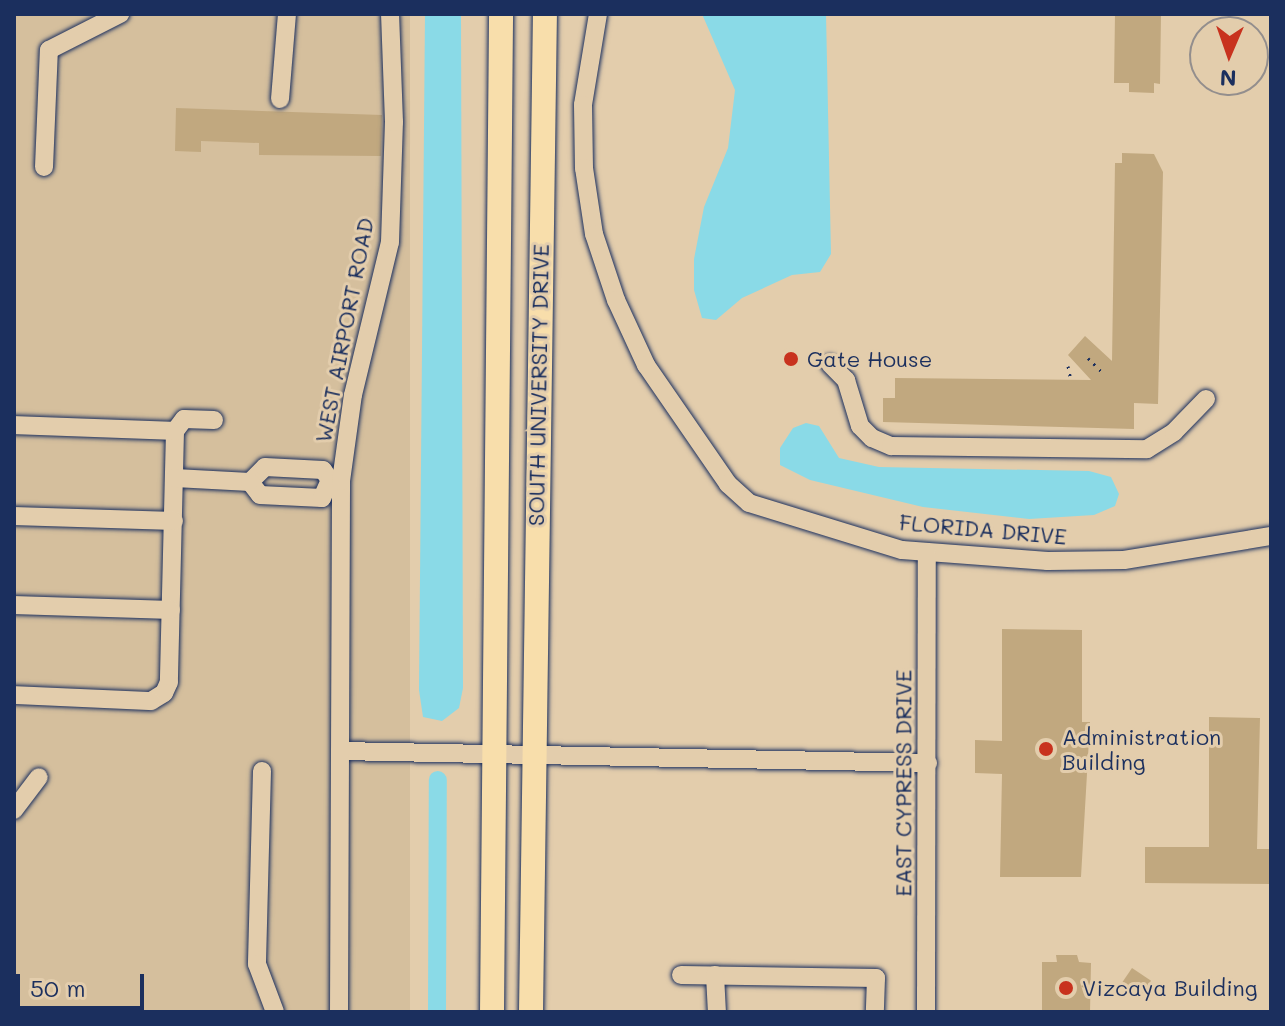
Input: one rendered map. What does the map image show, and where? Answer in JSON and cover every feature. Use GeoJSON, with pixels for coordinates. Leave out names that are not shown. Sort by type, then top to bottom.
{"type":"FeatureCollection","features":[{"type":"Feature","properties":{"kind":"main road","name":"SOUTH UNIVERSITY DRIVE"},"geometry":{"type":"LineString","coordinates":[[492,1012],[501,14]]}},
{"type":"Feature","properties":{"kind":"main road","name":"SOUTH UNIVERSITY DRIVE"},"geometry":{"type":"LineString","coordinates":[[531,1012],[531,757],[545,14]]}},
{"type":"Feature","properties":{"kind":"street"},"geometry":{"type":"LineString","coordinates":[[44,167],[49,50],[120,14]]}},
{"type":"Feature","properties":{"kind":"street"},"geometry":{"type":"LineString","coordinates":[[280,99],[287,14]]}},
{"type":"Feature","properties":{"kind":"street","name":"WEST AIRPORT ROAD"},"geometry":{"type":"LineString","coordinates":[[339,1012],[340,751],[336,481],[390,242],[394,122],[390,14]]}},
{"type":"Feature","properties":{"kind":"street","name":"FLORIDA DRIVE"},"geometry":{"type":"LineString","coordinates":[[598,14],[583,105],[584,168],[594,234],[616,300],[646,365],[714,465],[749,503],[770,513],[927,554],[1124,560],[1271,536]]}},
{"type":"Feature","properties":{"kind":"street"},"geometry":{"type":"LineString","coordinates":[[830,364],[846,380],[860,426],[891,446],[1147,449],[1174,432],[1206,399]]}},
{"type":"Feature","properties":{"kind":"street"},"geometry":{"type":"LineString","coordinates":[[14,695],[151,701],[164,693],[169,682],[175,431],[184,419],[214,420]]}},
{"type":"Feature","properties":{"kind":"street"},"geometry":{"type":"LineString","coordinates":[[14,425],[175,431]]}},
{"type":"Feature","properties":{"kind":"street"},"geometry":{"type":"LineString","coordinates":[[175,478],[250,482],[265,467],[323,470],[336,481],[322,498],[260,495],[250,482]]}},
{"type":"Feature","properties":{"kind":"street"},"geometry":{"type":"LineString","coordinates":[[14,516],[174,521]]}},
{"type":"Feature","properties":{"kind":"street","name":"EAST CYPRESS DRIVE"},"geometry":{"type":"LineString","coordinates":[[926,1012],[927,554]]}},
{"type":"Feature","properties":{"kind":"street"},"geometry":{"type":"LineString","coordinates":[[14,605],[171,610]]}},
{"type":"Feature","properties":{"kind":"street"},"geometry":{"type":"LineString","coordinates":[[340,751],[492,757],[928,763]]}},
{"type":"Feature","properties":{"kind":"street"},"geometry":{"type":"LineString","coordinates":[[262,771],[257,964],[275,1012]]}},
{"type":"Feature","properties":{"kind":"street"},"geometry":{"type":"LineString","coordinates":[[14,810],[39,777]]}},
{"type":"Feature","properties":{"kind":"street"},"geometry":{"type":"LineString","coordinates":[[681,975],[876,978],[875,1012]]}},
{"type":"Feature","properties":{"kind":"street"},"geometry":{"type":"LineString","coordinates":[[715,975],[717,1012]]}},
{"type":"Feature","properties":{"kind":"path"},"geometry":{"type":"LineString","coordinates":[[1088,358],[1101,371]]}},
{"type":"Feature","properties":{"kind":"path"},"geometry":{"type":"LineString","coordinates":[[1068,366],[1071,380]]}},
{"type":"Feature","properties":{"kind":"shaded area"},"geometry":{"type":"Polygon","coordinates":[[[14,14],[410,14],[410,1012],[14,1012],[14,14]]]}},
{"type":"Feature","properties":{"kind":"water"},"geometry":{"type":"Polygon","coordinates":[[[425,14],[461,14],[463,688],[459,708],[442,721],[423,717],[419,690],[425,14]]]}},
{"type":"Feature","properties":{"kind":"water"},"geometry":{"type":"Polygon","coordinates":[[[702,14],[826,14],[831,254],[820,272],[792,275],[742,298],[716,320],[702,318],[694,290],[694,259],[704,207],[728,148],[735,90],[702,14]]]}},
{"type":"Feature","properties":{"kind":"water"},"geometry":{"type":"Polygon","coordinates":[[[806,423],[819,426],[839,458],[879,467],[1089,471],[1111,477],[1119,494],[1115,506],[1094,515],[1029,519],[923,507],[810,480],[780,465],[780,448],[793,428],[806,423]]]}},
{"type":"Feature","properties":{"kind":"building"},"geometry":{"type":"Polygon","coordinates":[[[1115,14],[1161,14],[1160,84],[1154,83],[1154,93],[1129,92],[1129,83],[1114,83],[1115,14]]]}},
{"type":"Feature","properties":{"kind":"building"},"geometry":{"type":"Polygon","coordinates":[[[176,108],[382,115],[381,156],[259,155],[259,143],[201,141],[201,152],[175,151],[176,108]]]}},
{"type":"Feature","properties":{"kind":"building"},"geometry":{"type":"Polygon","coordinates":[[[1122,153],[1154,154],[1163,172],[1158,404],[1134,403],[1134,429],[883,422],[883,398],[895,398],[895,378],[1091,380],[1068,355],[1085,336],[1112,361],[1115,163],[1122,163],[1122,153]]]}},
{"type":"Feature","properties":{"kind":"building","name":"Administration Building"},"geometry":{"type":"Polygon","coordinates":[[[1002,629],[1082,630],[1082,722],[1090,722],[1081,877],[1000,877],[1002,774],[975,773],[975,740],[1002,741],[1002,629]]]}},
{"type":"Feature","properties":{"kind":"building"},"geometry":{"type":"Polygon","coordinates":[[[1209,717],[1260,718],[1257,849],[1271,849],[1271,884],[1145,883],[1145,847],[1209,847],[1209,717]]]}},
{"type":"Feature","properties":{"kind":"building","name":"Vizcaya Building"},"geometry":{"type":"Polygon","coordinates":[[[1056,955],[1077,955],[1079,962],[1091,963],[1090,1012],[1042,1012],[1042,962],[1057,962],[1056,955]]]}},
{"type":"Feature","properties":{"kind":"building"},"geometry":{"type":"Polygon","coordinates":[[[1132,968],[1151,981],[1142,995],[1122,982],[1132,968]]]}},
{"type":"Feature","properties":{"kind":"waterway"},"geometry":{"type":"LineString","coordinates":[[437,1012],[438,780]]}},
{"type":"Feature","properties":{"kind":"place","name":"Gate House"},"geometry":{"type":"Point","coordinates":[791,359]}},
{"type":"Feature","properties":{"kind":"place","name":"Administration Building"},"geometry":{"type":"Point","coordinates":[1046,749]}},
{"type":"Feature","properties":{"kind":"place","name":"Vizcaya Building"},"geometry":{"type":"Point","coordinates":[1066,988]}}]}
